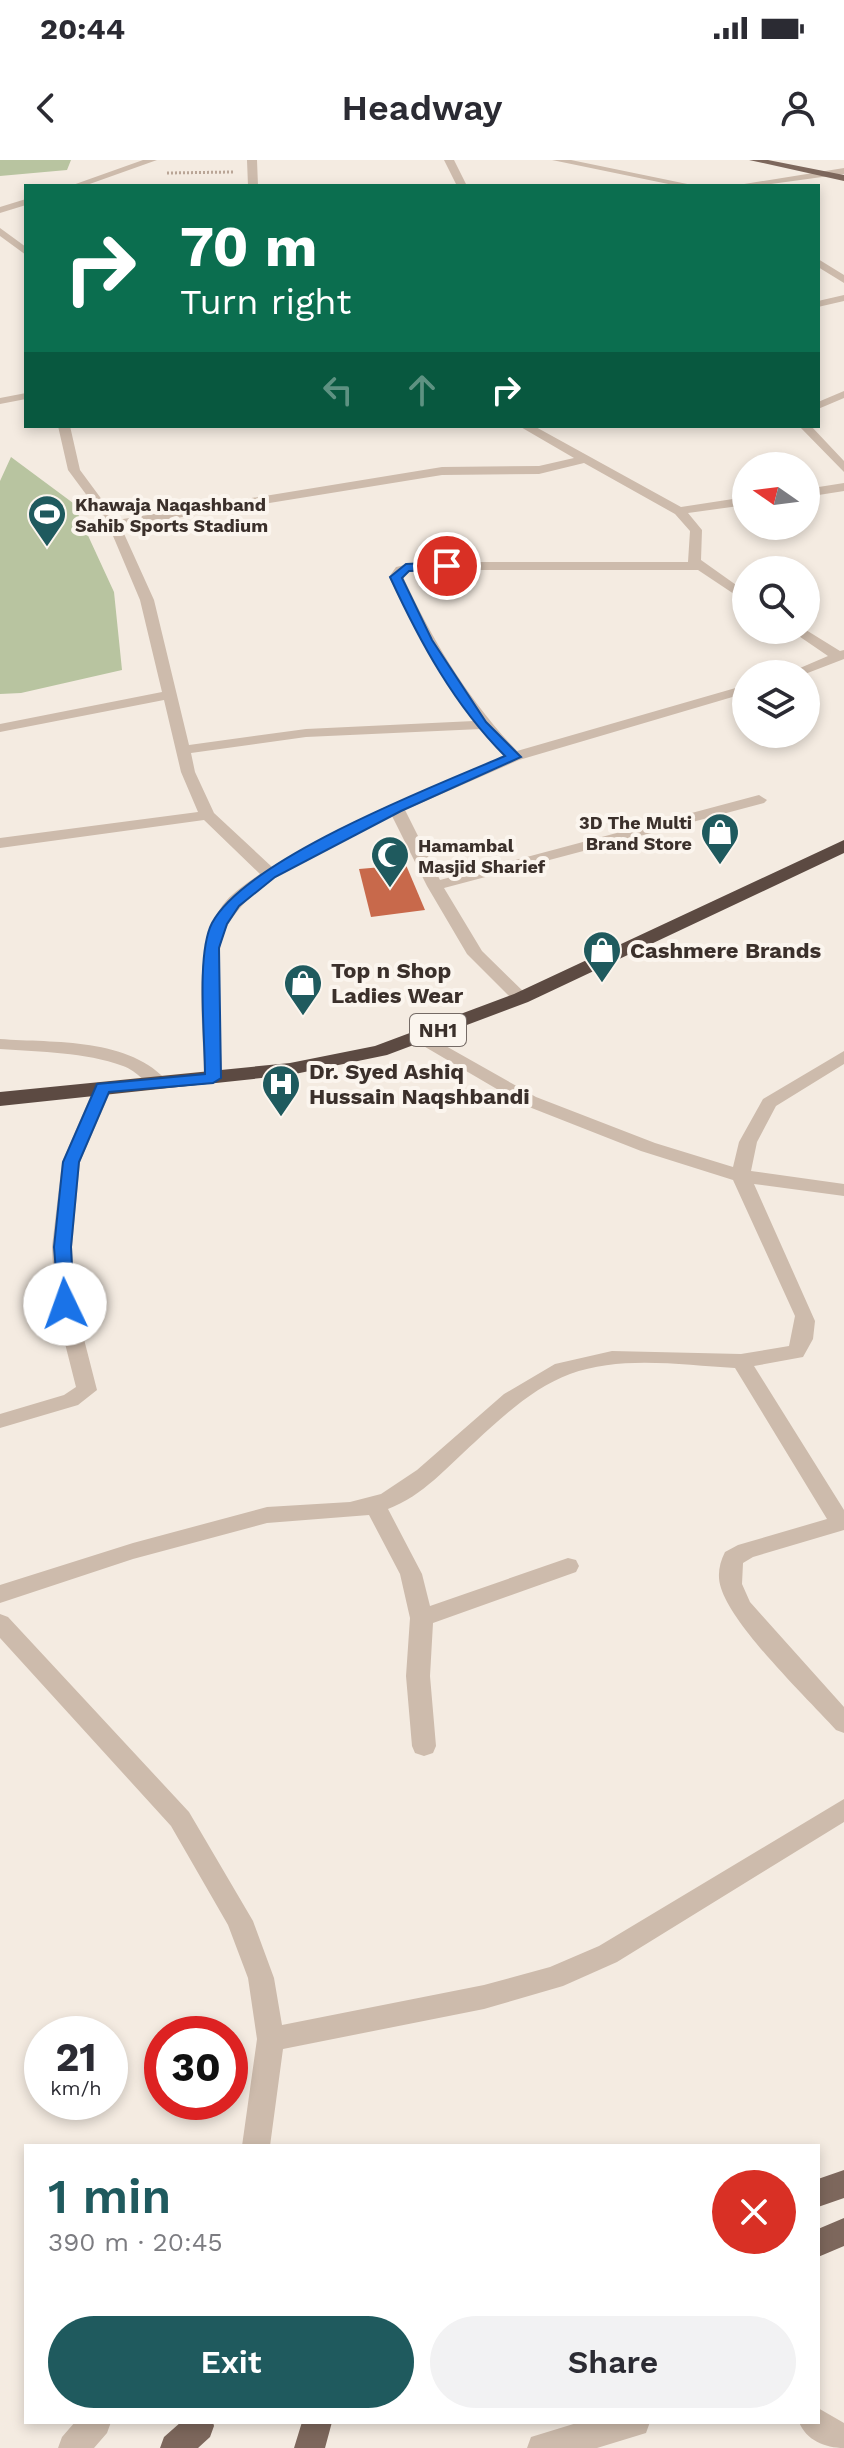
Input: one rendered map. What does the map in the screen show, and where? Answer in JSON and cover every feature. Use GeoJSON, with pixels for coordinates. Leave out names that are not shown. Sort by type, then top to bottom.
{"type":"FeatureCollection","features":[{"type":"Feature","properties":{"kind":"highway","name":"NH1"},"geometry":{"type":"LineString","coordinates":[[0,1099],[213,1078],[342,1060],[380,1051],[521,998],[844,846]]}},
{"type":"Feature","properties":{"kind":"main road"},"geometry":{"type":"LineString","coordinates":[[754,160],[844,178]]}},
{"type":"Feature","properties":{"kind":"main road"},"geometry":{"type":"LineString","coordinates":[[820,2192],[844,2184]]}},
{"type":"Feature","properties":{"kind":"main road"},"geometry":{"type":"LineString","coordinates":[[820,2242],[844,2232]]}},
{"type":"Feature","properties":{"kind":"main road"},"geometry":{"type":"LineString","coordinates":[[309,2448],[317,2424]]}},
{"type":"Feature","properties":{"kind":"main road"},"geometry":{"type":"LineString","coordinates":[[175,2448],[201,2432]]}},
{"type":"Feature","properties":{"kind":"street"},"geometry":{"type":"LineString","coordinates":[[81,184],[152,160]]}},
{"type":"Feature","properties":{"kind":"street"},"geometry":{"type":"LineString","coordinates":[[449,160],[461,184]]}},
{"type":"Feature","properties":{"kind":"street"},"geometry":{"type":"LineString","coordinates":[[557,160],[682,184]]}},
{"type":"Feature","properties":{"kind":"street"},"geometry":{"type":"LineString","coordinates":[[750,184],[844,171]]}},
{"type":"Feature","properties":{"kind":"street"},"geometry":{"type":"LineString","coordinates":[[0,210],[24,203]]}},
{"type":"Feature","properties":{"kind":"street"},"geometry":{"type":"LineString","coordinates":[[0,231],[24,250]]}},
{"type":"Feature","properties":{"kind":"street"},"geometry":{"type":"LineString","coordinates":[[820,263],[844,280]]}},
{"type":"Feature","properties":{"kind":"street"},"geometry":{"type":"LineString","coordinates":[[820,304],[844,298]]}},
{"type":"Feature","properties":{"kind":"street"},"geometry":{"type":"LineString","coordinates":[[820,405],[844,394]]}},
{"type":"Feature","properties":{"kind":"street"},"geometry":{"type":"LineString","coordinates":[[0,401],[24,396]]}},
{"type":"Feature","properties":{"kind":"street"},"geometry":{"type":"LineString","coordinates":[[64,428],[74,470],[114,524],[147,600],[183,750],[207,815],[270,874]]}},
{"type":"Feature","properties":{"kind":"street"},"geometry":{"type":"LineString","coordinates":[[529,428],[679,511],[696,530],[692,556],[698,566],[732,589]]}},
{"type":"Feature","properties":{"kind":"street"},"geometry":{"type":"LineString","coordinates":[[807,428],[844,468]]}},
{"type":"Feature","properties":{"kind":"street"},"geometry":{"type":"LineString","coordinates":[[114,524],[442,471],[539,470],[586,459]]}},
{"type":"Feature","properties":{"kind":"street"},"geometry":{"type":"LineString","coordinates":[[820,491],[844,487]]}},
{"type":"Feature","properties":{"kind":"street"},"geometry":{"type":"LineString","coordinates":[[679,511],[732,503]]}},
{"type":"Feature","properties":{"kind":"street"},"geometry":{"type":"LineString","coordinates":[[514,757],[481,725],[425,640],[396,577],[401,570],[418,566],[698,566]]}},
{"type":"Feature","properties":{"kind":"street"},"geometry":{"type":"LineString","coordinates":[[820,643],[841,655]]}},
{"type":"Feature","properties":{"kind":"street"},"geometry":{"type":"LineString","coordinates":[[820,663],[841,655]]}},
{"type":"Feature","properties":{"kind":"street"},"geometry":{"type":"LineString","coordinates":[[213,1078],[212,948],[219,924],[233,903],[270,874],[396,808],[514,757],[732,693]]}},
{"type":"Feature","properties":{"kind":"street"},"geometry":{"type":"LineString","coordinates":[[0,728],[169,695]]}},
{"type":"Feature","properties":{"kind":"street"},"geometry":{"type":"LineString","coordinates":[[183,750],[306,733],[481,725]]}},
{"type":"Feature","properties":{"kind":"street"},"geometry":{"type":"LineString","coordinates":[[435,886],[759,800]]}},
{"type":"Feature","properties":{"kind":"street"},"geometry":{"type":"LineString","coordinates":[[396,808],[435,886],[475,954],[521,998]]}},
{"type":"Feature","properties":{"kind":"street"},"geometry":{"type":"LineString","coordinates":[[0,843],[207,815]]}},
{"type":"Feature","properties":{"kind":"street"},"geometry":{"type":"LineString","coordinates":[[421,1037],[530,1101],[648,1147],[741,1176],[844,1190]]}},
{"type":"Feature","properties":{"kind":"street"},"geometry":{"type":"LineString","coordinates":[[0,1044],[96,1051],[135,1064],[160,1083]]}},
{"type":"Feature","properties":{"kind":"street"},"geometry":{"type":"LineString","coordinates":[[0,1594],[139,1550],[271,1514],[375,1505],[413,1484],[484,1421],[539,1380],[562,1370],[599,1359],[635,1357],[741,1361],[796,1352],[804,1340],[805,1316],[741,1176],[748,1142],[769,1103],[844,1056]]}},
{"type":"Feature","properties":{"kind":"street"},"geometry":{"type":"LineString","coordinates":[[0,1421],[71,1400],[87,1390],[65,1304],[62,1247],[71,1162],[103,1088]]}},
{"type":"Feature","properties":{"kind":"street"},"geometry":{"type":"LineString","coordinates":[[741,1361],[842,1523],[746,1551],[733,1558],[729,1571],[731,1586],[741,1608],[844,1723]]}},
{"type":"Feature","properties":{"kind":"street"},"geometry":{"type":"LineString","coordinates":[[375,1505],[411,1574],[422,1618],[418,1676],[424,1746]]}},
{"type":"Feature","properties":{"kind":"street"},"geometry":{"type":"LineString","coordinates":[[422,1618],[568,1566]]}},
{"type":"Feature","properties":{"kind":"street"},"geometry":{"type":"LineString","coordinates":[[0,1623],[86,1713],[180,1819],[240,1921],[261,1978],[271,2039],[256,2144]]}},
{"type":"Feature","properties":{"kind":"street"},"geometry":{"type":"LineString","coordinates":[[271,2039],[484,1997],[554,1978],[608,1954],[844,1809]]}},
{"type":"Feature","properties":{"kind":"street"},"geometry":{"type":"LineString","coordinates":[[73,2448],[94,2424]]}},
{"type":"Feature","properties":{"kind":"street"},"geometry":{"type":"LineString","coordinates":[[542,2448],[607,2440],[632,2424]]}},
{"type":"Feature","properties":{"kind":"street"},"geometry":{"type":"LineString","coordinates":[[817,2424],[844,2440]]}},
{"type":"Feature","properties":{"kind":"path"},"geometry":{"type":"LineString","coordinates":[[114,173],[251,166]]}},
{"type":"Feature","properties":{"kind":"green space"},"geometry":{"type":"Polygon","coordinates":[[[0,160],[71,160],[67,170],[0,176],[0,160]]]}},
{"type":"Feature","properties":{"kind":"green space","name":"Khawaja Naqashband Sahib Sports Stadium"},"geometry":{"type":"Polygon","coordinates":[[[11,457],[73,503],[114,592],[122,670],[21,693],[0,694],[0,481],[11,457]]]}},
{"type":"Feature","properties":{"kind":"building","name":"Hamambal Masjid Sharief"},"geometry":{"type":"Polygon","coordinates":[[[406,865],[425,910],[371,917],[359,869],[406,865]]]}},
{"type":"Feature","properties":{"kind":"place","name":"Khawaja Naqashband Sahib Sports Stadium"},"geometry":{"type":"Point","coordinates":[47,548]}},
{"type":"Feature","properties":{"kind":"place","name":"3D The Multi Brand Store"},"geometry":{"type":"Point","coordinates":[720,866]}},
{"type":"Feature","properties":{"kind":"place","name":"Hamambal Masjid Sharief"},"geometry":{"type":"Point","coordinates":[390,889]}},
{"type":"Feature","properties":{"kind":"place","name":"Cashmere Brands"},"geometry":{"type":"Point","coordinates":[602,984]}},
{"type":"Feature","properties":{"kind":"place","name":"Top n Shop Ladies Wear"},"geometry":{"type":"Point","coordinates":[303,1017]}},
{"type":"Feature","properties":{"kind":"place","name":"Dr. Syed Ashiq Hussain Naqshbandi"},"geometry":{"type":"Point","coordinates":[281,1118]}},
{"type":"Feature","properties":{"kind":"route"},"geometry":{"type":"LineString","coordinates":[[65,1304],[62,1247],[71,1162],[103,1088],[213,1078],[212,948],[219,924],[233,903],[270,874],[396,808],[514,757],[481,725],[425,640],[396,577],[406,568],[447,566]]}}]}
